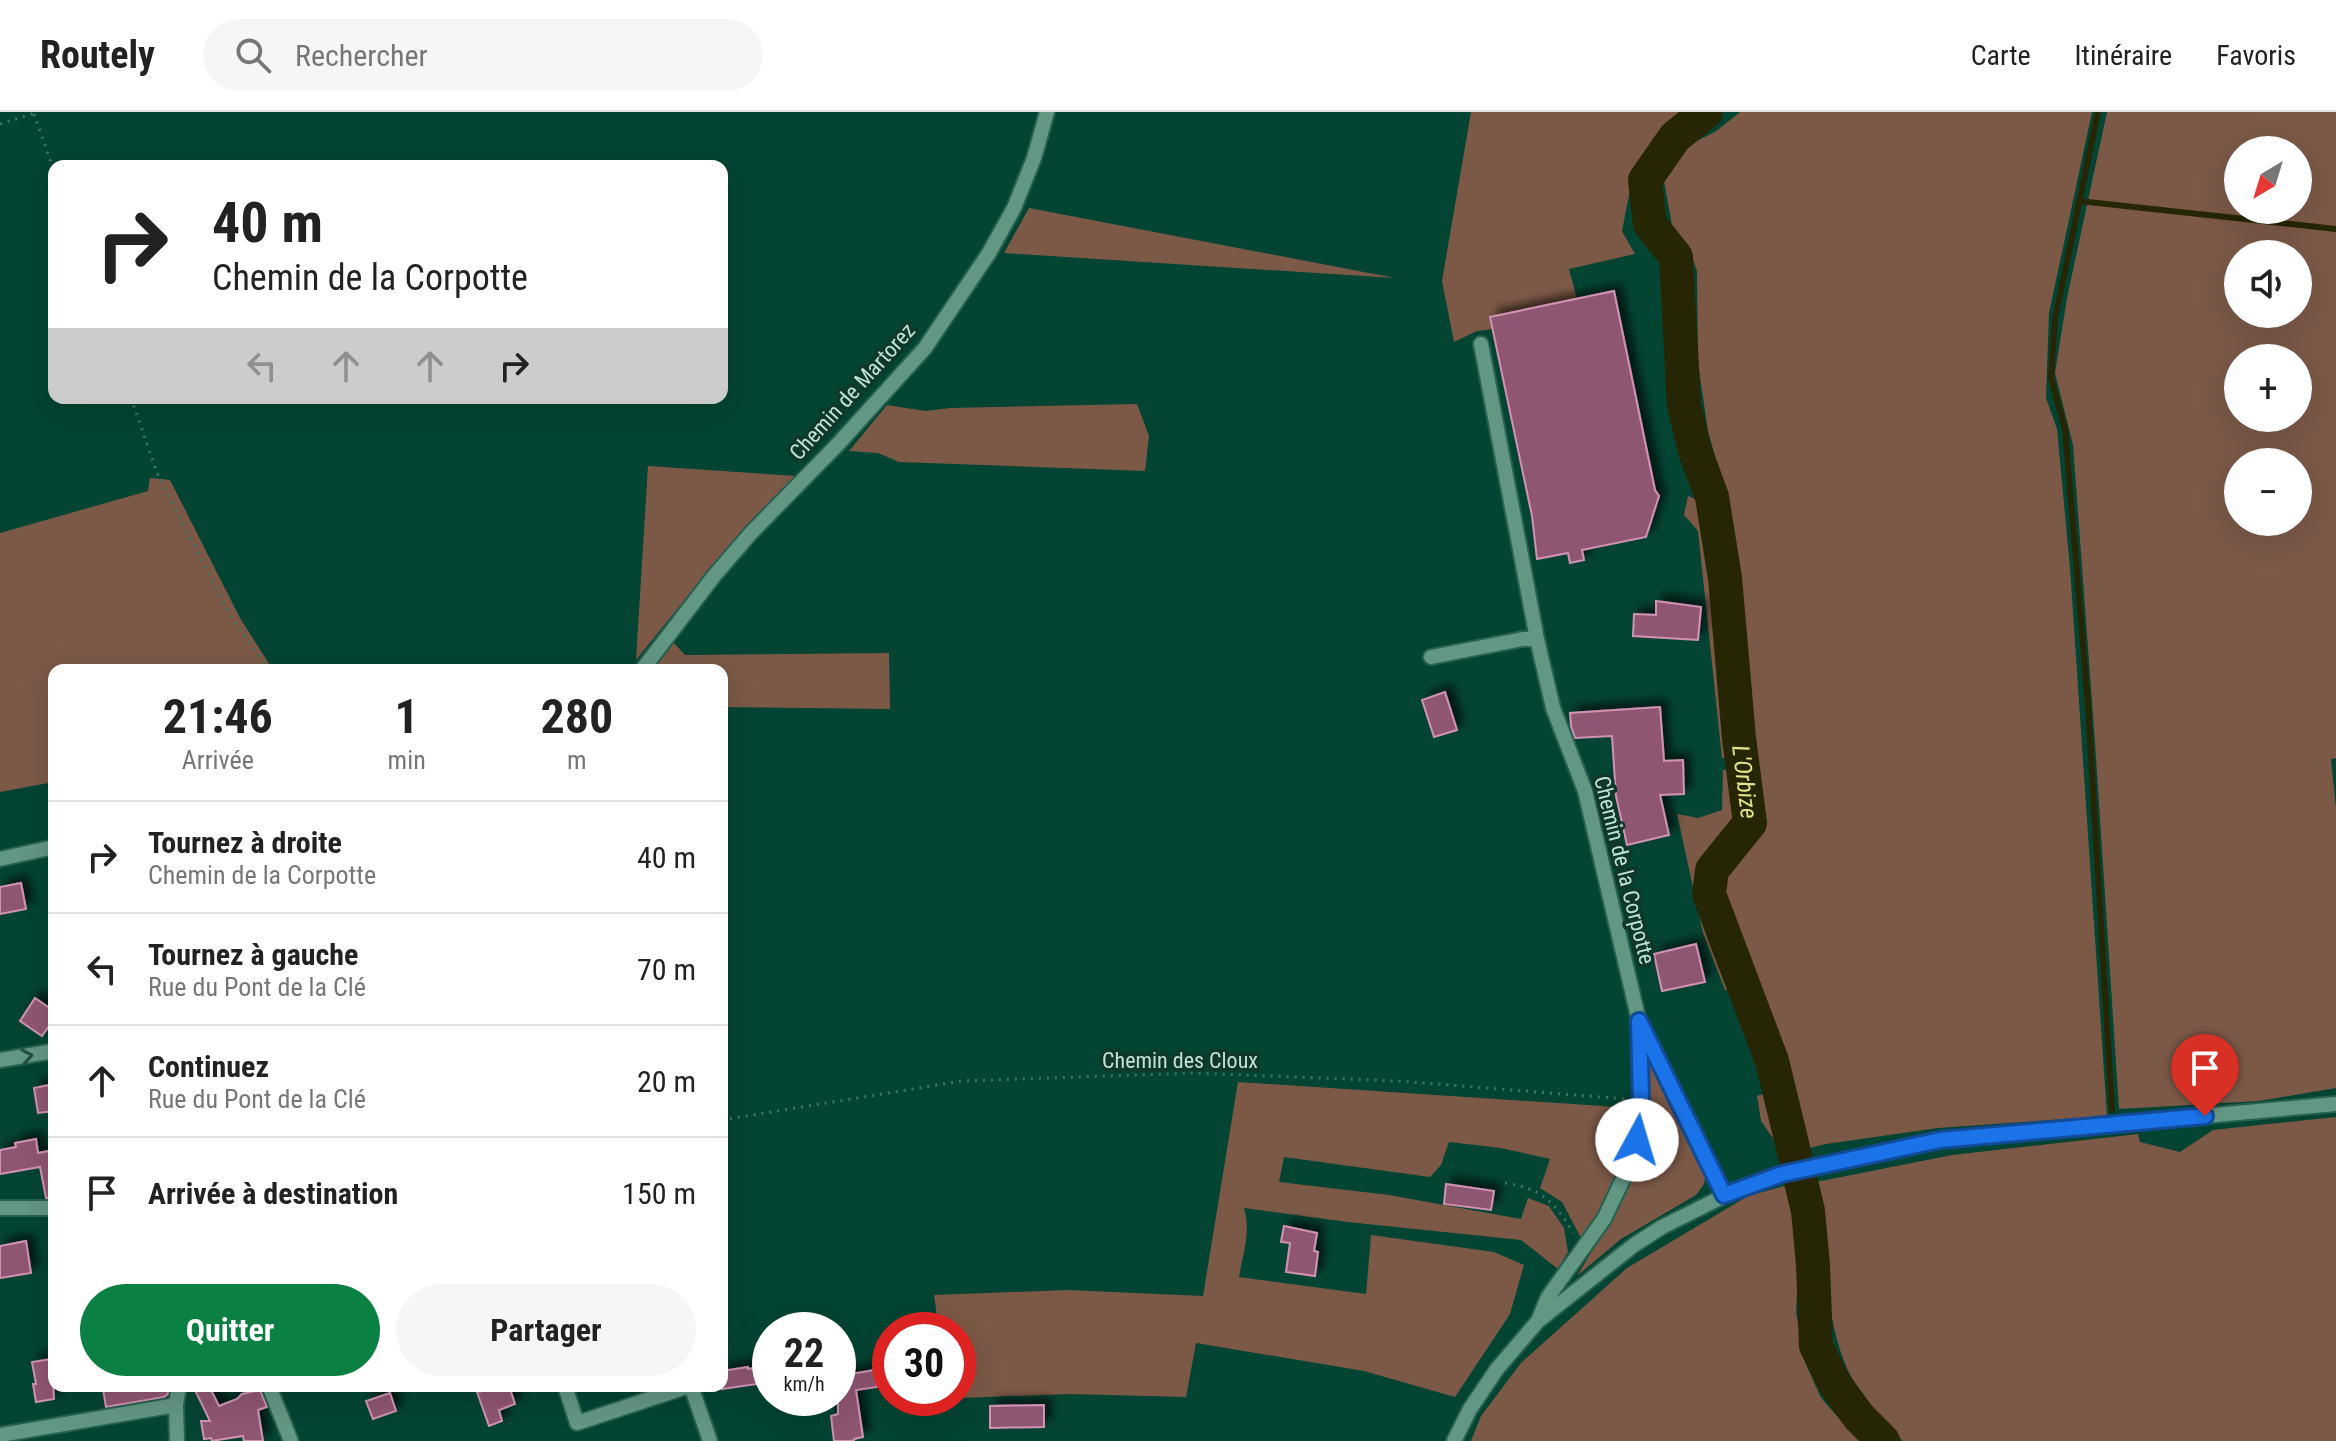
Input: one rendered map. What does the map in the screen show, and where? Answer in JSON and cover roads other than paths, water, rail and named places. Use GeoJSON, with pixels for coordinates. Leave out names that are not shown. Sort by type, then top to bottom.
{"type":"FeatureCollection","features":[{"type":"Feature","properties":{"kind":"street","name":"Chemin de Martorez"},"geometry":{"type":"LineString","coordinates":[[647,664],[751,533],[839,443],[925,348],[989,253],[1014,208],[1034,158],[1047,112]]}},
{"type":"Feature","properties":{"kind":"street","name":"Chemin de la Corpotte"},"geometry":{"type":"LineString","coordinates":[[1481,344],[1553,708],[1585,791],[1639,1021],[1641,1100],[1637,1140],[1625,1175],[1604,1219],[1548,1297],[1538,1321]]}},
{"type":"Feature","properties":{"kind":"street"},"geometry":{"type":"LineString","coordinates":[[1431,657],[1537,639]]}},
{"type":"Feature","properties":{"kind":"street"},"geometry":{"type":"LineString","coordinates":[[0,859],[48,853]]}},
{"type":"Feature","properties":{"kind":"street","name":"Chemin de la Corpotte"},"geometry":{"type":"LineString","coordinates":[[1639,1021],[1724,1195]]}},
{"type":"Feature","properties":{"kind":"street"},"geometry":{"type":"LineString","coordinates":[[0,1060],[48,1052]]}},
{"type":"Feature","properties":{"kind":"street"},"geometry":{"type":"LineString","coordinates":[[1454,1441],[1470,1409],[1497,1369],[1538,1321],[1634,1245],[1724,1195],[1782,1174],[1940,1140],[2336,1104]]}},
{"type":"Feature","properties":{"kind":"street"},"geometry":{"type":"LineString","coordinates":[[0,1208],[48,1208]]}},
{"type":"Feature","properties":{"kind":"street"},"geometry":{"type":"LineString","coordinates":[[177,1441],[178,1392]]}},
{"type":"Feature","properties":{"kind":"street"},"geometry":{"type":"LineString","coordinates":[[271,1392],[291,1441]]}},
{"type":"Feature","properties":{"kind":"street"},"geometry":{"type":"LineString","coordinates":[[567,1392],[577,1423],[672,1392]]}},
{"type":"Feature","properties":{"kind":"street"},"geometry":{"type":"LineString","coordinates":[[692,1392],[710,1441]]}},
{"type":"Feature","properties":{"kind":"street"},"geometry":{"type":"LineString","coordinates":[[0,1435],[176,1405]]}},
{"type":"Feature","properties":{"kind":"waterway","name":"L'Orbize"},"geometry":{"type":"LineString","coordinates":[[1706,112],[1675,137],[1645,180],[1650,224],[1676,257],[1684,405],[1695,451],[1712,497],[1725,578],[1750,823],[1712,870],[1709,894],[1772,1061],[1808,1211],[1816,1346],[1835,1384],[1859,1417],[1883,1441]]}},
{"type":"Feature","properties":{"kind":"waterway"},"geometry":{"type":"LineString","coordinates":[[2098,112],[2055,319],[2051,378],[2065,429],[2088,705],[2112,1110]]}},
{"type":"Feature","properties":{"kind":"waterway"},"geometry":{"type":"LineString","coordinates":[[2079,201],[2336,229]]}}]}
